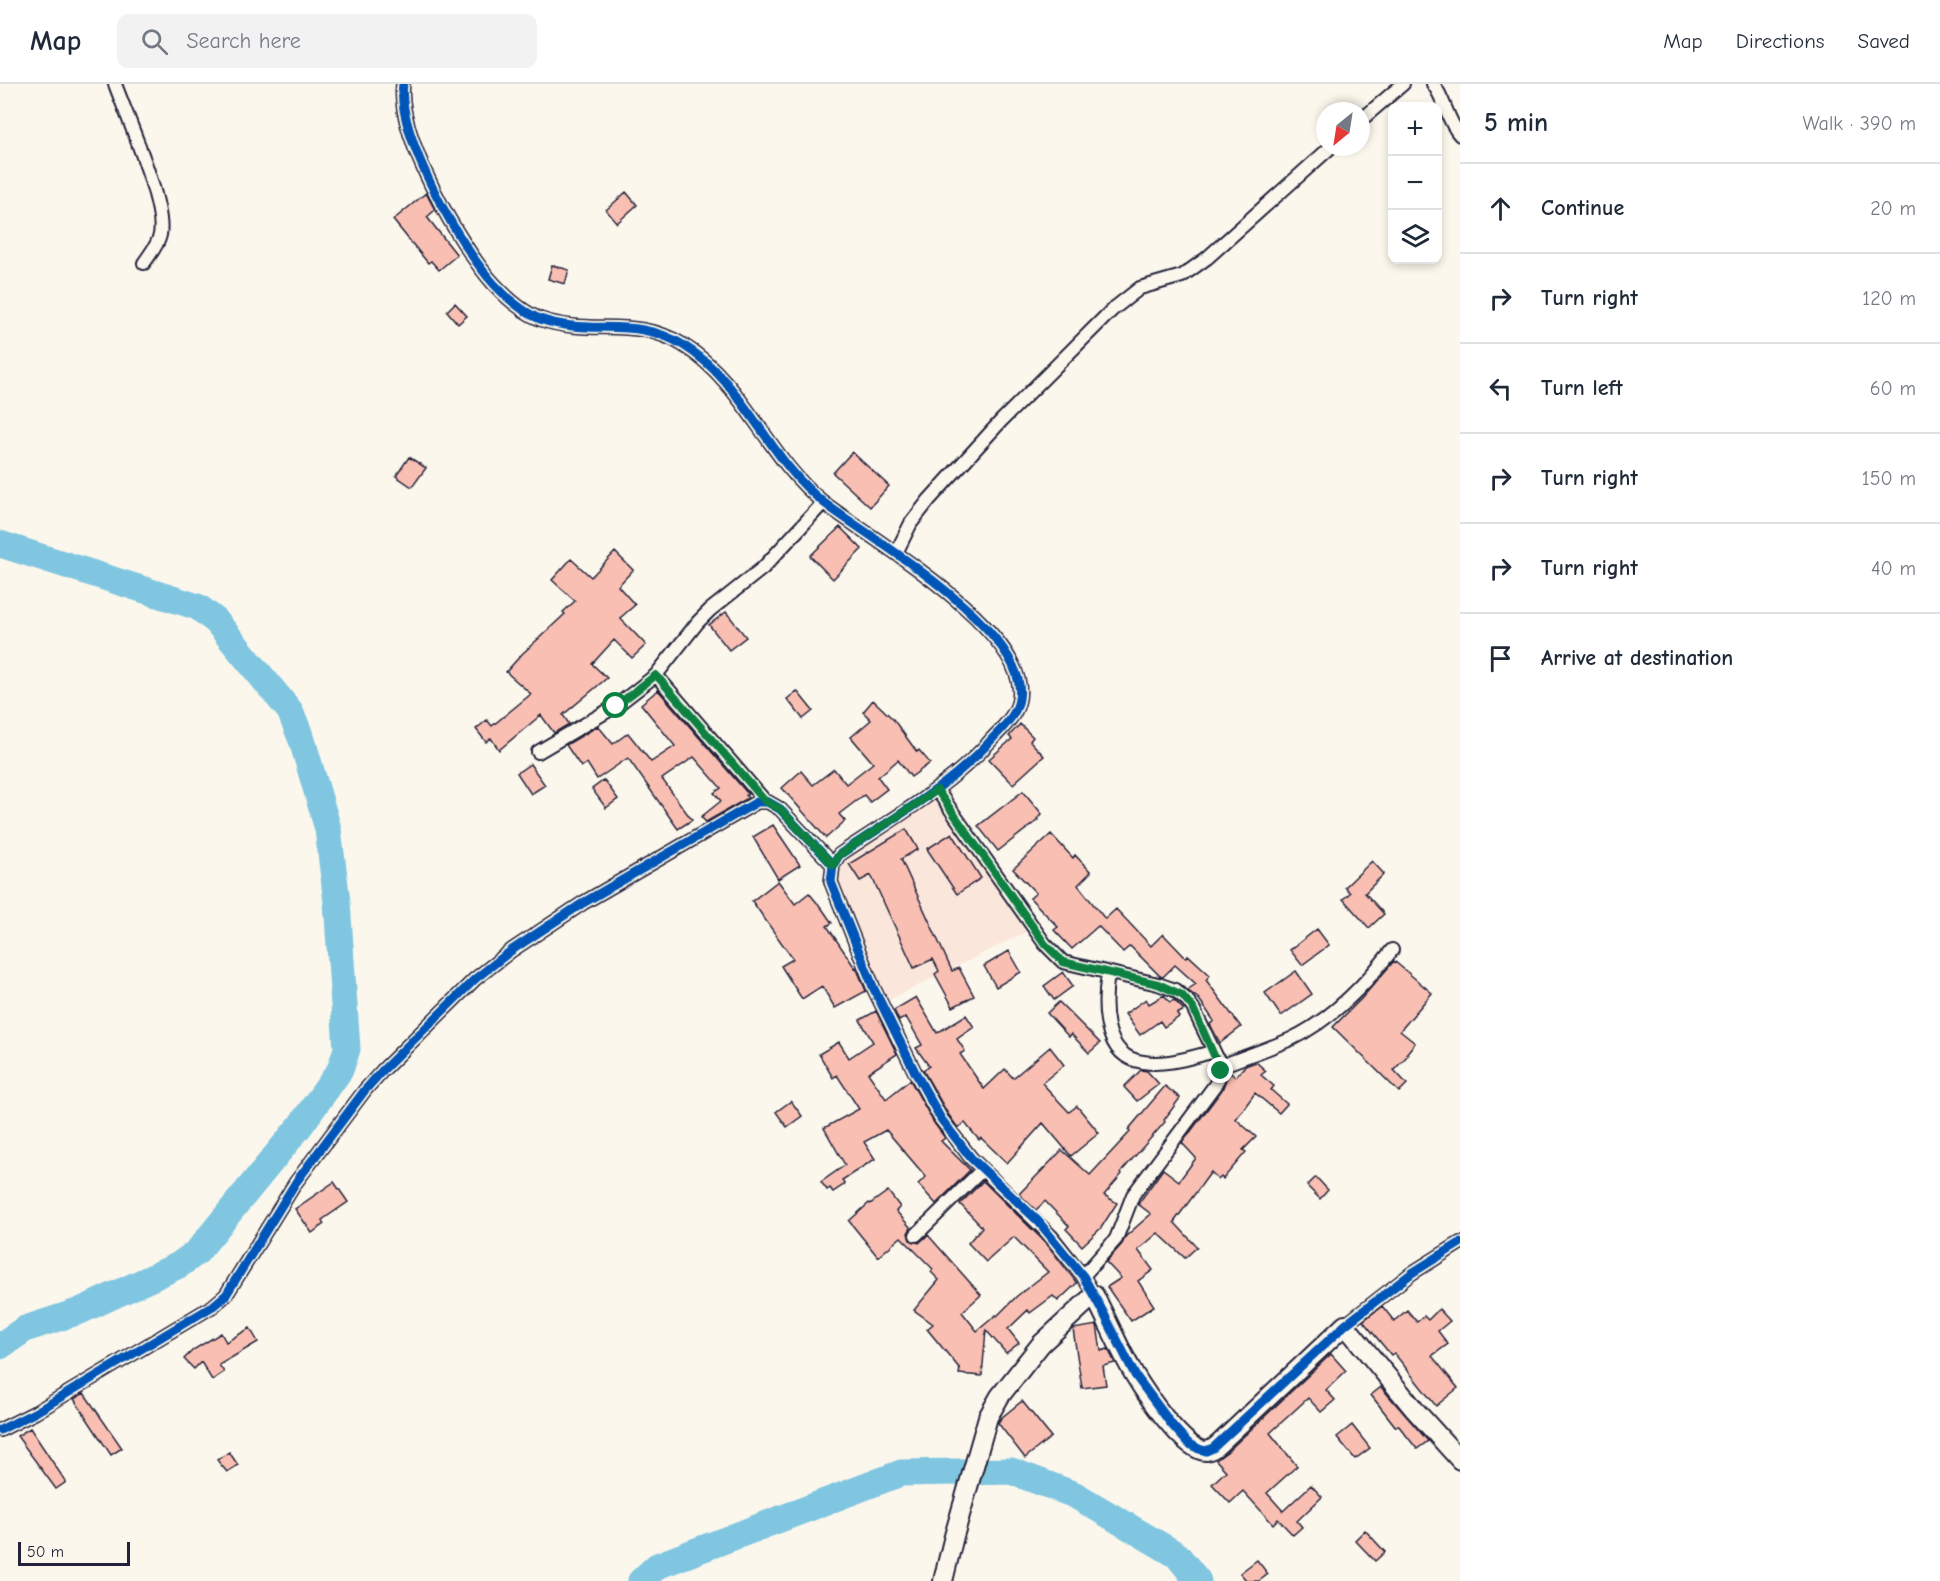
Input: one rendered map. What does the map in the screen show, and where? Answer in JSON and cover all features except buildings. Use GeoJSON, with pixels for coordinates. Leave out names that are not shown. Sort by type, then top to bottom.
{"type":"FeatureCollection","features":[{"type":"Feature","properties":{"kind":"street"},"geometry":{"type":"LineString","coordinates":[[115,84],[148,172],[161,221],[159,240],[144,263]]}},
{"type":"Feature","properties":{"kind":"street"},"geometry":{"type":"LineString","coordinates":[[403,84],[401,95],[404,117],[414,147],[465,244],[500,290],[515,304],[538,318],[565,326],[642,328],[660,333],[684,345],[721,377],[792,473],[823,502],[947,591],[1004,649],[1019,679],[1021,695],[1016,711],[976,757],[937,790],[839,855],[833,865],[831,882],[874,989],[915,1072],[956,1139],[983,1169],[1038,1221],[1083,1276],[1135,1375],[1149,1396],[1188,1443],[1198,1449],[1214,1448],[1345,1325],[1412,1273],[1460,1243]]}},
{"type":"Feature","properties":{"kind":"street"},"geometry":{"type":"LineString","coordinates":[[1370,112],[1403,84]]}},
{"type":"Feature","properties":{"kind":"street"},"geometry":{"type":"LineString","coordinates":[[1433,84],[1460,135]]}},
{"type":"Feature","properties":{"kind":"street"},"geometry":{"type":"LineString","coordinates":[[896,553],[911,523],[929,500],[1001,421],[1112,310],[1140,288],[1182,276],[1207,258],[1321,156]]}},
{"type":"Feature","properties":{"kind":"street"},"geometry":{"type":"LineString","coordinates":[[538,752],[616,706],[656,675],[704,616],[763,568],[823,502]]}},
{"type":"Feature","properties":{"kind":"street"},"geometry":{"type":"LineString","coordinates":[[656,675],[765,801],[780,809],[833,865]]}},
{"type":"Feature","properties":{"kind":"street"},"geometry":{"type":"LineString","coordinates":[[937,790],[1055,956],[1063,962],[1158,984],[1182,995],[1193,1008],[1212,1052],[1221,1066],[1215,1085],[1133,1195],[1116,1239],[1083,1276]]}},
{"type":"Feature","properties":{"kind":"street"},"geometry":{"type":"LineString","coordinates":[[0,1430],[36,1412],[226,1295],[296,1182],[365,1090],[406,1047],[488,969],[512,950],[584,903],[753,804],[765,801]]}},
{"type":"Feature","properties":{"kind":"street"},"geometry":{"type":"LineString","coordinates":[[1221,1066],[1291,1039],[1311,1028],[1349,998],[1373,974],[1392,950]]}},
{"type":"Feature","properties":{"kind":"street"},"geometry":{"type":"LineString","coordinates":[[1108,974],[1104,1008],[1108,1029],[1113,1040],[1124,1053],[1143,1062],[1156,1063],[1212,1052]]}},
{"type":"Feature","properties":{"kind":"street"},"geometry":{"type":"LineString","coordinates":[[916,1234],[983,1169]]}},
{"type":"Feature","properties":{"kind":"street"},"geometry":{"type":"LineString","coordinates":[[943,1581],[988,1417],[1000,1396],[1041,1344],[1094,1295]]}},
{"type":"Feature","properties":{"kind":"street"},"geometry":{"type":"LineString","coordinates":[[1345,1325],[1460,1460]]}},
{"type":"Feature","properties":{"kind":"shaded area"},"geometry":{"type":"Polygon","coordinates":[[[933,797],[1028,931],[887,1001],[838,893],[837,866],[933,797]]]}},
{"type":"Feature","properties":{"kind":"waterway"},"geometry":{"type":"LineString","coordinates":[[0,544],[198,607],[216,621],[290,711],[302,740],[328,829],[337,902],[347,1049],[340,1070],[300,1126],[197,1252],[179,1265],[80,1311],[25,1329],[0,1346]]}},
{"type":"Feature","properties":{"kind":"waterway"},"geometry":{"type":"LineString","coordinates":[[641,1581],[657,1566],[901,1473],[1011,1471],[1075,1495],[1177,1555],[1198,1581]]}},
{"type":"Feature","properties":{"kind":"cycle path"},"geometry":{"type":"LineString","coordinates":[[403,84],[409,131],[433,189],[464,244],[480,267],[504,294],[521,309],[540,319],[559,324],[648,331],[683,345],[705,361],[723,379],[803,484],[823,502],[949,593],[982,623],[1006,654],[1019,683],[1015,711],[1008,722],[976,756],[939,787],[839,855],[833,865],[831,882],[874,989],[941,1119],[971,1158],[1038,1221],[1083,1276],[1135,1375],[1188,1443],[1206,1451],[1213,1448],[1345,1325],[1412,1273],[1460,1243]]}},
{"type":"Feature","properties":{"kind":"cycle path"},"geometry":{"type":"LineString","coordinates":[[0,1430],[36,1412],[213,1306],[226,1295],[296,1182],[365,1090],[475,979],[512,950],[583,903],[757,802],[768,802],[780,809],[833,865]]}},
{"type":"Feature","properties":{"kind":"route"},"geometry":{"type":"LineString","coordinates":[[616,706],[656,675],[765,801],[787,815],[833,865],[839,855],[937,790],[1055,956],[1063,962],[1175,990],[1188,1000],[1193,1008],[1212,1052],[1221,1066],[1221,1071]]}}]}
